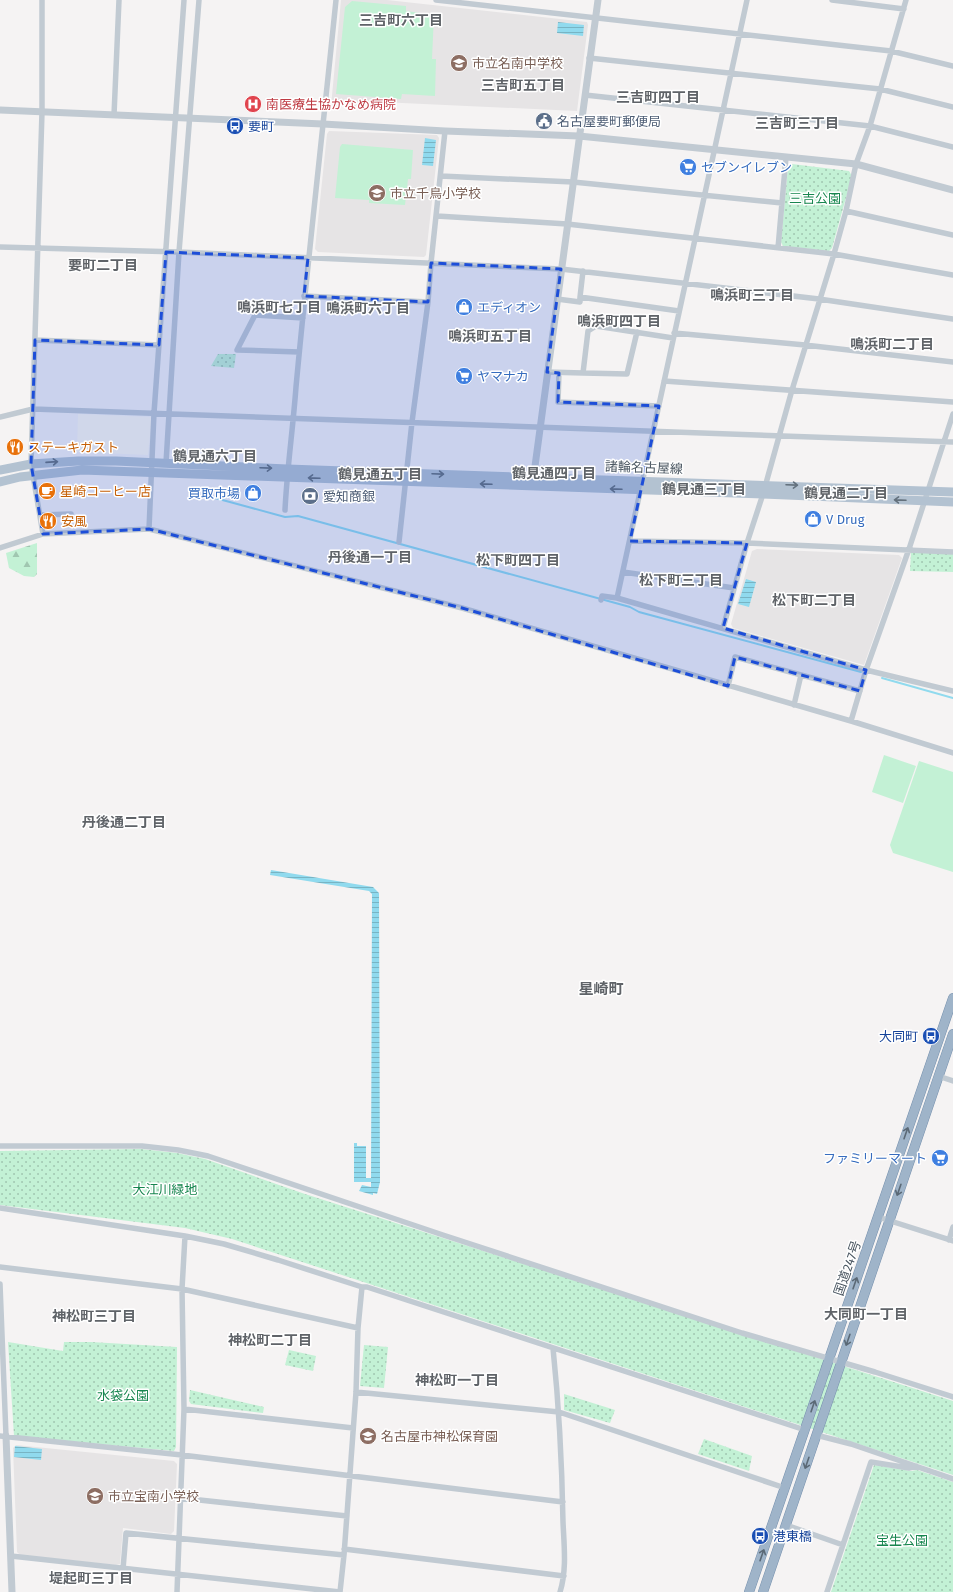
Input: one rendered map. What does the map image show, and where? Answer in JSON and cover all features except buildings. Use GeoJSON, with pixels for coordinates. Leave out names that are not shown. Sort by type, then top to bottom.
{"type":"FeatureCollection","features":[{"type":"Feature","properties":{"kind":"highway","name":"国道247号"},"geometry":{"type":"LineString","coordinates":[[749,1592],[953,998]]}},
{"type":"Feature","properties":{"kind":"highway","name":"国道247号"},"geometry":{"type":"LineString","coordinates":[[763,1592],[953,1034]]}},
{"type":"Feature","properties":{"kind":"main road","name":"諸輪名古屋線"},"geometry":{"type":"LineString","coordinates":[[0,470],[31,464],[78,461],[151,468],[287,473],[533,481],[642,480],[953,492]]}},
{"type":"Feature","properties":{"kind":"main road","name":"諸輪名古屋線"},"geometry":{"type":"LineString","coordinates":[[0,482],[33,475],[82,470],[151,468],[166,463],[287,473]]}},
{"type":"Feature","properties":{"kind":"main road","name":"諸輪名古屋線"},"geometry":{"type":"LineString","coordinates":[[533,481],[641,489],[953,502]]}},
{"type":"Feature","properties":{"kind":"street"},"geometry":{"type":"LineString","coordinates":[[42,0],[42,112],[31,464],[43,534]]}},
{"type":"Feature","properties":{"kind":"street"},"geometry":{"type":"LineString","coordinates":[[114,115],[119,0]]}},
{"type":"Feature","properties":{"kind":"street"},"geometry":{"type":"LineString","coordinates":[[149,529],[154,413],[184,0]]}},
{"type":"Feature","properties":{"kind":"street"},"geometry":{"type":"LineString","coordinates":[[166,463],[179,252],[199,0]]}},
{"type":"Feature","properties":{"kind":"street"},"geometry":{"type":"LineString","coordinates":[[285,510],[287,473],[294,418],[304,296],[324,124],[336,0]]}},
{"type":"Feature","properties":{"kind":"street"},"geometry":{"type":"LineString","coordinates":[[436,0],[457,1],[739,35],[891,51],[953,66]]}},
{"type":"Feature","properties":{"kind":"street"},"geometry":{"type":"LineString","coordinates":[[533,481],[539,427],[598,0]]}},
{"type":"Feature","properties":{"kind":"street"},"geometry":{"type":"LineString","coordinates":[[617,598],[747,0]]}},
{"type":"Feature","properties":{"kind":"street"},"geometry":{"type":"LineString","coordinates":[[832,0],[904,9]]}},
{"type":"Feature","properties":{"kind":"street"},"geometry":{"type":"LineString","coordinates":[[723,628],[747,543],[766,484],[778,436],[805,345],[834,254],[846,211],[856,164],[870,126],[906,0]]}},
{"type":"Feature","properties":{"kind":"street"},"geometry":{"type":"LineString","coordinates":[[589,58],[880,89],[953,107]]}},
{"type":"Feature","properties":{"kind":"street"},"geometry":{"type":"LineString","coordinates":[[585,96],[723,109],[870,126],[953,147]]}},
{"type":"Feature","properties":{"kind":"street"},"geometry":{"type":"LineString","coordinates":[[0,110],[579,136],[856,164],[953,190]]}},
{"type":"Feature","properties":{"kind":"street"},"geometry":{"type":"LineString","coordinates":[[399,542],[412,422],[428,302],[445,131]]}},
{"type":"Feature","properties":{"kind":"street"},"geometry":{"type":"LineString","coordinates":[[778,248],[786,157]]}},
{"type":"Feature","properties":{"kind":"street"},"geometry":{"type":"LineString","coordinates":[[441,176],[573,182],[782,203]]}},
{"type":"Feature","properties":{"kind":"street"},"geometry":{"type":"LineString","coordinates":[[846,211],[953,235]]}},
{"type":"Feature","properties":{"kind":"street"},"geometry":{"type":"LineString","coordinates":[[437,216],[567,224],[834,254],[953,275]]}},
{"type":"Feature","properties":{"kind":"street"},"geometry":{"type":"LineString","coordinates":[[0,246],[561,268],[819,299],[953,319]]}},
{"type":"Feature","properties":{"kind":"street"},"geometry":{"type":"LineString","coordinates":[[557,299],[580,302],[583,271]]}},
{"type":"Feature","properties":{"kind":"street"},"geometry":{"type":"LineString","coordinates":[[304,296],[428,302]]}},
{"type":"Feature","properties":{"kind":"street"},"geometry":{"type":"LineString","coordinates":[[580,297],[679,311]]}},
{"type":"Feature","properties":{"kind":"street"},"geometry":{"type":"LineString","coordinates":[[299,352],[238,350],[255,315],[302,318]]}},
{"type":"Feature","properties":{"kind":"street"},"geometry":{"type":"LineString","coordinates":[[583,373],[588,331],[596,326],[674,336],[805,345],[953,362]]}},
{"type":"Feature","properties":{"kind":"street"},"geometry":{"type":"LineString","coordinates":[[547,372],[628,374],[637,332]]}},
{"type":"Feature","properties":{"kind":"street"},"geometry":{"type":"LineString","coordinates":[[35,340],[159,345]]}},
{"type":"Feature","properties":{"kind":"street"},"geometry":{"type":"LineString","coordinates":[[559,372],[558,402],[658,406]]}},
{"type":"Feature","properties":{"kind":"street"},"geometry":{"type":"LineString","coordinates":[[664,381],[953,402]]}},
{"type":"Feature","properties":{"kind":"street"},"geometry":{"type":"LineString","coordinates":[[0,418],[32,409],[953,442]]}},
{"type":"Feature","properties":{"kind":"street"},"geometry":{"type":"LineString","coordinates":[[851,721],[866,670],[909,550],[927,490],[953,414]]}},
{"type":"Feature","properties":{"kind":"street"},"geometry":{"type":"LineString","coordinates":[[40,515],[71,514]]}},
{"type":"Feature","properties":{"kind":"street"},"geometry":{"type":"LineString","coordinates":[[0,548],[43,534],[149,529],[462,608],[851,721],[953,753]]}},
{"type":"Feature","properties":{"kind":"street"},"geometry":{"type":"LineString","coordinates":[[630,540],[747,543],[953,552]]}},
{"type":"Feature","properties":{"kind":"street"},"geometry":{"type":"LineString","coordinates":[[623,572],[734,588]]}},
{"type":"Feature","properties":{"kind":"street"},"geometry":{"type":"LineString","coordinates":[[601,599],[602,596],[617,598],[866,670],[953,691]]}},
{"type":"Feature","properties":{"kind":"street"},"geometry":{"type":"LineString","coordinates":[[728,686],[735,657],[860,691]]}},
{"type":"Feature","properties":{"kind":"street"},"geometry":{"type":"LineString","coordinates":[[794,705],[802,675]]}},
{"type":"Feature","properties":{"kind":"street"},"geometry":{"type":"LineString","coordinates":[[938,1076],[953,1081]]}},
{"type":"Feature","properties":{"kind":"street"},"geometry":{"type":"LineString","coordinates":[[0,1146],[142,1146],[178,1150],[208,1156],[450,1238],[742,1333],[875,1372],[953,1397]]}},
{"type":"Feature","properties":{"kind":"street"},"geometry":{"type":"LineString","coordinates":[[0,1208],[185,1236],[224,1244],[362,1287],[367,1287],[805,1430]]}},
{"type":"Feature","properties":{"kind":"street"},"geometry":{"type":"LineString","coordinates":[[878,1217],[951,1241],[953,1227]]}},
{"type":"Feature","properties":{"kind":"street"},"geometry":{"type":"LineString","coordinates":[[177,1592],[184,1409],[182,1289],[185,1236]]}},
{"type":"Feature","properties":{"kind":"street"},"geometry":{"type":"LineString","coordinates":[[0,1267],[182,1289],[358,1328]]}},
{"type":"Feature","properties":{"kind":"street"},"geometry":{"type":"LineString","coordinates":[[0,1284],[3,1436],[12,1592]]}},
{"type":"Feature","properties":{"kind":"street"},"geometry":{"type":"LineString","coordinates":[[11,1556],[340,1592],[350,1476],[356,1392],[358,1328],[362,1287]]}},
{"type":"Feature","properties":{"kind":"street"},"geometry":{"type":"LineString","coordinates":[[553,1348],[559,1412],[563,1502],[564,1576],[560,1592]]}},
{"type":"Feature","properties":{"kind":"street"},"geometry":{"type":"LineString","coordinates":[[356,1392],[559,1412],[785,1488]]}},
{"type":"Feature","properties":{"kind":"street"},"geometry":{"type":"LineString","coordinates":[[184,1409],[353,1428]]}},
{"type":"Feature","properties":{"kind":"street"},"geometry":{"type":"LineString","coordinates":[[816,1435],[851,1444],[953,1479]]}},
{"type":"Feature","properties":{"kind":"street"},"geometry":{"type":"LineString","coordinates":[[3,1436],[563,1502]]}},
{"type":"Feature","properties":{"kind":"street"},"geometry":{"type":"LineString","coordinates":[[827,1592],[871,1462],[909,1468],[916,1466]]}},
{"type":"Feature","properties":{"kind":"street"},"geometry":{"type":"LineString","coordinates":[[181,1498],[347,1516]]}},
{"type":"Feature","properties":{"kind":"street"},"geometry":{"type":"LineString","coordinates":[[786,1525],[843,1545]]}},
{"type":"Feature","properties":{"kind":"street"},"geometry":{"type":"LineString","coordinates":[[123,1569],[126,1532],[178,1538],[344,1552],[564,1576]]}},
{"type":"Feature","properties":{"kind":"highlighted area"},"geometry":{"type":"Polygon","coordinates":[[[166,252],[308,258],[304,296],[428,302],[431,263],[561,269],[547,372],[559,373],[558,402],[659,406],[630,541],[747,543],[723,628],[866,670],[860,691],[735,657],[728,686],[462,608],[149,529],[43,534],[31,464],[35,340],[159,345],[166,252]]]}},
{"type":"Feature","properties":{"kind":"shaded area","name":"市立名南中学校"},"geometry":{"type":"Polygon","coordinates":[[[341,0],[387,0],[587,22],[588,25],[577,111],[359,101],[355,107],[331,106],[341,0]]]}},
{"type":"Feature","properties":{"kind":"shaded area","name":"市立千鳥小学校"},"geometry":{"type":"Polygon","coordinates":[[[329,131],[437,135],[439,138],[426,255],[424,257],[318,252],[315,249],[327,134],[329,131]]]}},
{"type":"Feature","properties":{"kind":"shaded area"},"geometry":{"type":"Polygon","coordinates":[[[78,414],[152,417],[148,455],[77,452],[78,414]]]}},
{"type":"Feature","properties":{"kind":"shaded area"},"geometry":{"type":"Polygon","coordinates":[[[757,549],[899,555],[902,558],[864,665],[733,628],[731,624],[752,551],[757,549]]]}},
{"type":"Feature","properties":{"kind":"shaded area","name":"市立宝南小学校"},"geometry":{"type":"Polygon","coordinates":[[[16,1445],[174,1461],[177,1464],[174,1531],[171,1534],[123,1528],[120,1564],[116,1565],[20,1555],[17,1552],[13,1448],[16,1445]]]}},
{"type":"Feature","properties":{"kind":"green space"},"geometry":{"type":"Polygon","coordinates":[[[352,1],[406,6],[406,11],[434,15],[432,59],[436,59],[435,96],[402,94],[401,99],[336,94],[345,7],[352,1]]]}},
{"type":"Feature","properties":{"kind":"green space"},"geometry":{"type":"Polygon","coordinates":[[[342,144],[413,150],[411,179],[408,179],[405,205],[369,203],[369,200],[335,198],[340,147],[342,144]]]}},
{"type":"Feature","properties":{"kind":"green space","name":"三吉公園"},"geometry":{"type":"Polygon","coordinates":[[[792,164],[849,171],[852,176],[832,248],[829,251],[783,246],[781,242],[788,167],[792,164]]]}},
{"type":"Feature","properties":{"kind":"green space"},"geometry":{"type":"Polygon","coordinates":[[[218,354],[236,354],[234,368],[211,366],[218,354]]]}},
{"type":"Feature","properties":{"kind":"green space"},"geometry":{"type":"Polygon","coordinates":[[[37,543],[37,574],[34,577],[24,576],[9,568],[6,553],[37,543]]]}},
{"type":"Feature","properties":{"kind":"green space"},"geometry":{"type":"Polygon","coordinates":[[[911,552],[953,554],[953,572],[910,571],[911,552]]]}},
{"type":"Feature","properties":{"kind":"green space"},"geometry":{"type":"Polygon","coordinates":[[[884,755],[916,766],[903,803],[872,792],[884,755]]]}},
{"type":"Feature","properties":{"kind":"green space"},"geometry":{"type":"Polygon","coordinates":[[[919,761],[953,772],[953,872],[893,853],[890,845],[919,761]]]}},
{"type":"Feature","properties":{"kind":"green space","name":"大江川緑地"},"geometry":{"type":"Polygon","coordinates":[[[141,1149],[177,1153],[205,1159],[305,1194],[953,1401],[953,1475],[232,1239],[185,1228],[0,1205],[0,1151],[141,1149]]]}},
{"type":"Feature","properties":{"kind":"green space","name":"水袋公園"},"geometry":{"type":"Polygon","coordinates":[[[8,1342],[63,1351],[64,1342],[177,1347],[176,1447],[174,1451],[14,1436],[8,1342]]]}},
{"type":"Feature","properties":{"kind":"green space"},"geometry":{"type":"Polygon","coordinates":[[[364,1345],[388,1347],[384,1388],[360,1386],[364,1345]]]}},
{"type":"Feature","properties":{"kind":"green space"},"geometry":{"type":"Polygon","coordinates":[[[289,1350],[316,1356],[313,1371],[285,1365],[289,1350]]]}},
{"type":"Feature","properties":{"kind":"green space"},"geometry":{"type":"Polygon","coordinates":[[[190,1390],[264,1407],[263,1413],[191,1404],[189,1401],[190,1390]]]}},
{"type":"Feature","properties":{"kind":"green space"},"geometry":{"type":"Polygon","coordinates":[[[564,1394],[615,1410],[610,1423],[564,1410],[564,1394]]]}},
{"type":"Feature","properties":{"kind":"green space"},"geometry":{"type":"Polygon","coordinates":[[[704,1439],[752,1456],[749,1471],[698,1454],[704,1439]]]}},
{"type":"Feature","properties":{"kind":"green space","name":"宝生公園"},"geometry":{"type":"Polygon","coordinates":[[[874,1465],[911,1471],[917,1470],[953,1482],[953,1592],[831,1592],[874,1465]]]}},
{"type":"Feature","properties":{"kind":"water"},"geometry":{"type":"Polygon","coordinates":[[[558,22],[584,25],[583,36],[557,33],[558,22]]]}},
{"type":"Feature","properties":{"kind":"water"},"geometry":{"type":"Polygon","coordinates":[[[425,138],[436,140],[433,166],[422,165],[425,138]]]}},
{"type":"Feature","properties":{"kind":"water"},"geometry":{"type":"Polygon","coordinates":[[[746,579],[756,582],[749,607],[738,604],[746,579]]]}},
{"type":"Feature","properties":{"kind":"water"},"geometry":{"type":"Polygon","coordinates":[[[271,870],[373,887],[379,893],[380,1182],[377,1194],[373,1193],[373,1195],[359,1191],[362,1185],[371,1187],[372,894],[369,891],[270,875],[271,870]]]}},
{"type":"Feature","properties":{"kind":"water"},"geometry":{"type":"Polygon","coordinates":[[[354,1143],[357,1143],[357,1146],[366,1146],[366,1178],[371,1178],[371,1182],[354,1182],[354,1143]]]}},
{"type":"Feature","properties":{"kind":"water"},"geometry":{"type":"Polygon","coordinates":[[[15,1446],[42,1449],[41,1460],[14,1457],[15,1446]]]}},
{"type":"Feature","properties":{"kind":"waterway"},"geometry":{"type":"LineString","coordinates":[[204,495],[285,517],[298,516],[630,607],[639,612],[861,672]]}},
{"type":"Feature","properties":{"kind":"waterway"},"geometry":{"type":"LineString","coordinates":[[882,678],[953,698]]}},
{"type":"Feature","properties":{"kind":"place","name":"市立名南中学校"},"geometry":{"type":"Point","coordinates":[459,63]}},
{"type":"Feature","properties":{"kind":"place","name":"南医療生協かなめ病院"},"geometry":{"type":"Point","coordinates":[253,104]}},
{"type":"Feature","properties":{"kind":"place","name":"名古屋要町郵便局"},"geometry":{"type":"Point","coordinates":[544,121]}},
{"type":"Feature","properties":{"kind":"place","name":"要町"},"geometry":{"type":"Point","coordinates":[235,126]}},
{"type":"Feature","properties":{"kind":"place","name":"セブンイレブン"},"geometry":{"type":"Point","coordinates":[688,167]}},
{"type":"Feature","properties":{"kind":"place","name":"市立千鳥小学校"},"geometry":{"type":"Point","coordinates":[377,193]}},
{"type":"Feature","properties":{"kind":"place","name":"エディオン"},"geometry":{"type":"Point","coordinates":[464,307]}},
{"type":"Feature","properties":{"kind":"place","name":"ヤマナカ"},"geometry":{"type":"Point","coordinates":[464,376]}},
{"type":"Feature","properties":{"kind":"place","name":"ステーキガスト"},"geometry":{"type":"Point","coordinates":[15,447]}},
{"type":"Feature","properties":{"kind":"place","name":"星崎コーヒー店"},"geometry":{"type":"Point","coordinates":[47,491]}},
{"type":"Feature","properties":{"kind":"place","name":"買取市場"},"geometry":{"type":"Point","coordinates":[253,493]}},
{"type":"Feature","properties":{"kind":"place","name":"愛知商銀"},"geometry":{"type":"Point","coordinates":[310,496]}},
{"type":"Feature","properties":{"kind":"place","name":"V Drug"},"geometry":{"type":"Point","coordinates":[813,519]}},
{"type":"Feature","properties":{"kind":"place","name":"安風"},"geometry":{"type":"Point","coordinates":[48,521]}},
{"type":"Feature","properties":{"kind":"place","name":"大同町"},"geometry":{"type":"Point","coordinates":[931,1036]}},
{"type":"Feature","properties":{"kind":"place","name":"ファミリーマート"},"geometry":{"type":"Point","coordinates":[940,1158]}},
{"type":"Feature","properties":{"kind":"place","name":"名古屋市神松保育園"},"geometry":{"type":"Point","coordinates":[368,1436]}},
{"type":"Feature","properties":{"kind":"place","name":"市立宝南小学校"},"geometry":{"type":"Point","coordinates":[95,1496]}},
{"type":"Feature","properties":{"kind":"place","name":"港東橋"},"geometry":{"type":"Point","coordinates":[760,1536]}},
{"type":"Feature","properties":{"kind":"district","name":"三吉町六丁目"},"geometry":{"type":"Point","coordinates":[401,20]}},
{"type":"Feature","properties":{"kind":"district","name":"三吉町五丁目"},"geometry":{"type":"Point","coordinates":[523,85]}},
{"type":"Feature","properties":{"kind":"district","name":"三吉町四丁目"},"geometry":{"type":"Point","coordinates":[658,97]}},
{"type":"Feature","properties":{"kind":"district","name":"三吉町三丁目"},"geometry":{"type":"Point","coordinates":[797,123]}},
{"type":"Feature","properties":{"kind":"district","name":"要町二丁目"},"geometry":{"type":"Point","coordinates":[103,265]}},
{"type":"Feature","properties":{"kind":"district","name":"鳴浜町三丁目"},"geometry":{"type":"Point","coordinates":[752,295]}},
{"type":"Feature","properties":{"kind":"district","name":"鳴浜町七丁目"},"geometry":{"type":"Point","coordinates":[279,307]}},
{"type":"Feature","properties":{"kind":"district","name":"鳴浜町六丁目"},"geometry":{"type":"Point","coordinates":[368,308]}},
{"type":"Feature","properties":{"kind":"district","name":"鳴浜町四丁目"},"geometry":{"type":"Point","coordinates":[619,321]}},
{"type":"Feature","properties":{"kind":"district","name":"鳴浜町五丁目"},"geometry":{"type":"Point","coordinates":[490,336]}},
{"type":"Feature","properties":{"kind":"district","name":"鳴浜町二丁目"},"geometry":{"type":"Point","coordinates":[892,344]}},
{"type":"Feature","properties":{"kind":"district","name":"鶴見通六丁目"},"geometry":{"type":"Point","coordinates":[215,456]}},
{"type":"Feature","properties":{"kind":"district","name":"鶴見通四丁目"},"geometry":{"type":"Point","coordinates":[554,473]}},
{"type":"Feature","properties":{"kind":"district","name":"鶴見通五丁目"},"geometry":{"type":"Point","coordinates":[380,474]}},
{"type":"Feature","properties":{"kind":"district","name":"鶴見通三丁目"},"geometry":{"type":"Point","coordinates":[704,489]}},
{"type":"Feature","properties":{"kind":"district","name":"鶴見通二丁目"},"geometry":{"type":"Point","coordinates":[846,493]}},
{"type":"Feature","properties":{"kind":"district","name":"丹後通一丁目"},"geometry":{"type":"Point","coordinates":[370,557]}},
{"type":"Feature","properties":{"kind":"district","name":"松下町四丁目"},"geometry":{"type":"Point","coordinates":[518,560]}},
{"type":"Feature","properties":{"kind":"district","name":"松下町三丁目"},"geometry":{"type":"Point","coordinates":[681,580]}},
{"type":"Feature","properties":{"kind":"district","name":"松下町二丁目"},"geometry":{"type":"Point","coordinates":[814,600]}},
{"type":"Feature","properties":{"kind":"district","name":"丹後通二丁目"},"geometry":{"type":"Point","coordinates":[124,822]}},
{"type":"Feature","properties":{"kind":"district","name":"星崎町"},"geometry":{"type":"Point","coordinates":[601,989]}},
{"type":"Feature","properties":{"kind":"district","name":"大同町一丁目"},"geometry":{"type":"Point","coordinates":[866,1314]}},
{"type":"Feature","properties":{"kind":"district","name":"神松町三丁目"},"geometry":{"type":"Point","coordinates":[94,1316]}},
{"type":"Feature","properties":{"kind":"district","name":"神松町二丁目"},"geometry":{"type":"Point","coordinates":[270,1340]}},
{"type":"Feature","properties":{"kind":"district","name":"神松町一丁目"},"geometry":{"type":"Point","coordinates":[457,1380]}},
{"type":"Feature","properties":{"kind":"district","name":"堤起町三丁目"},"geometry":{"type":"Point","coordinates":[91,1578]}}]}
